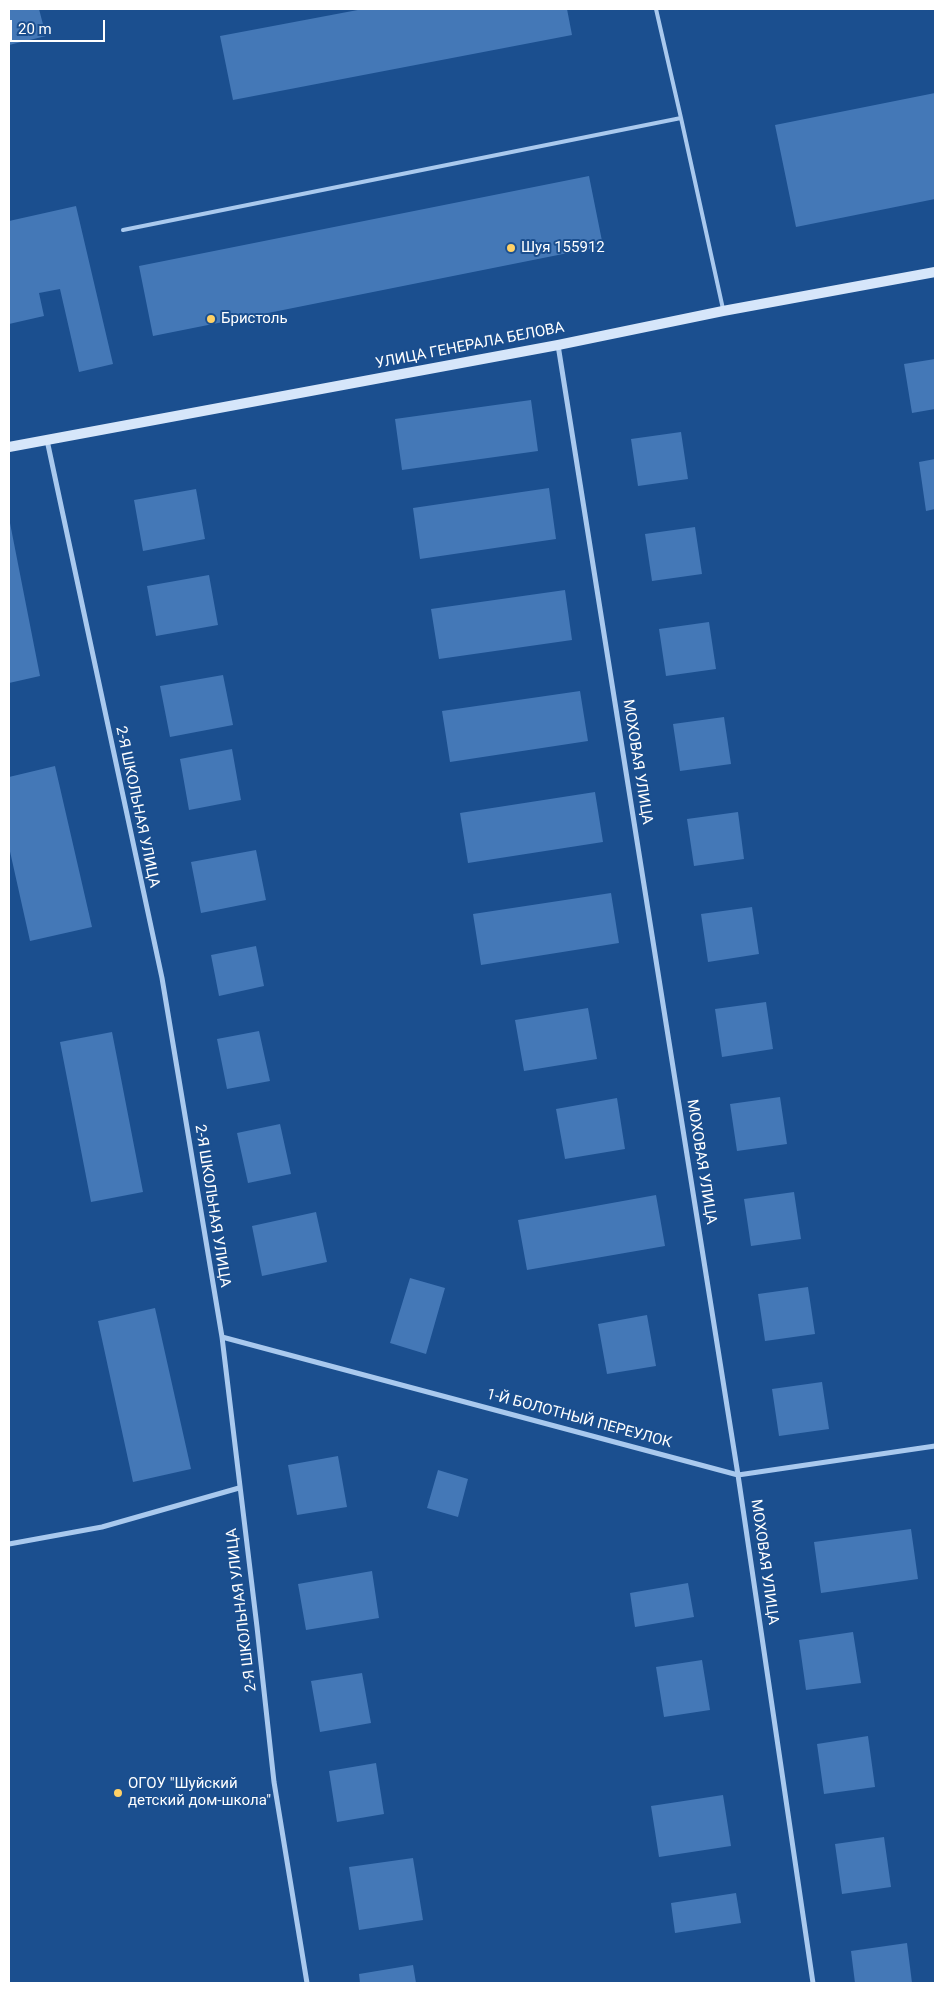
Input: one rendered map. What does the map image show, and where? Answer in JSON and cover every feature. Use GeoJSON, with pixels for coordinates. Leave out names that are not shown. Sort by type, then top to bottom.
{"type":"FeatureCollection","features":[{"type":"Feature","properties":{"kind":"street","name":"УЛИЦА ГЕНЕРАЛА БЕЛОВА"},"geometry":{"type":"LineString","coordinates":[[9,447],[558,345],[723,311],[935,272]]}},
{"type":"Feature","properties":{"kind":"street","name":"МОХОВАЯ УЛИЦА"},"geometry":{"type":"LineString","coordinates":[[558,345],[738,1475],[813,1983]]}},
{"type":"Feature","properties":{"kind":"street","name":"2-Я ШКОЛЬНАЯ УЛИЦА"},"geometry":{"type":"LineString","coordinates":[[47,440],[162,978],[222,1336],[274,1782],[307,1983]]}},
{"type":"Feature","properties":{"kind":"street","name":"1-Й БОЛОТНЫЙ ПЕРЕУЛОК"},"geometry":{"type":"LineString","coordinates":[[222,1336],[738,1475],[935,1446]]}},
{"type":"Feature","properties":{"kind":"street"},"geometry":{"type":"LineString","coordinates":[[9,1544],[102,1527],[239,1488]]}},
{"type":"Feature","properties":{"kind":"lane"},"geometry":{"type":"LineString","coordinates":[[656,9],[723,311]]}},
{"type":"Feature","properties":{"kind":"lane"},"geometry":{"type":"LineString","coordinates":[[123,230],[681,118]]}},
{"type":"Feature","properties":{"kind":"building"},"geometry":{"type":"Polygon","coordinates":[[[9,9],[39,9],[46,36],[9,45],[9,9]]]}},
{"type":"Feature","properties":{"kind":"building"},"geometry":{"type":"Polygon","coordinates":[[[363,9],[567,9],[572,35],[233,100],[220,36],[363,9]]]}},
{"type":"Feature","properties":{"kind":"building"},"geometry":{"type":"Polygon","coordinates":[[[935,93],[935,199],[796,227],[775,125],[935,93]]]}},
{"type":"Feature","properties":{"kind":"building"},"geometry":{"type":"Polygon","coordinates":[[[589,176],[603,246],[153,336],[139,266],[589,176]]]}},
{"type":"Feature","properties":{"kind":"building"},"geometry":{"type":"Polygon","coordinates":[[[76,206],[113,364],[79,372],[60,289],[39,293],[44,316],[9,324],[9,221],[76,206]]]}},
{"type":"Feature","properties":{"kind":"building"},"geometry":{"type":"Polygon","coordinates":[[[935,359],[935,409],[912,413],[904,364],[935,359]]]}},
{"type":"Feature","properties":{"kind":"building"},"geometry":{"type":"Polygon","coordinates":[[[531,400],[538,451],[402,470],[395,419],[531,400]]]}},
{"type":"Feature","properties":{"kind":"building"},"geometry":{"type":"Polygon","coordinates":[[[681,432],[688,479],[638,486],[631,439],[681,432]]]}},
{"type":"Feature","properties":{"kind":"building"},"geometry":{"type":"Polygon","coordinates":[[[935,459],[935,509],[926,511],[919,462],[935,459]]]}},
{"type":"Feature","properties":{"kind":"building"},"geometry":{"type":"Polygon","coordinates":[[[549,488],[556,539],[420,559],[413,508],[549,488]]]}},
{"type":"Feature","properties":{"kind":"building"},"geometry":{"type":"Polygon","coordinates":[[[196,489],[205,539],[143,551],[134,500],[196,489]]]}},
{"type":"Feature","properties":{"kind":"building"},"geometry":{"type":"Polygon","coordinates":[[[9,524],[40,676],[9,683],[9,524]]]}},
{"type":"Feature","properties":{"kind":"building"},"geometry":{"type":"Polygon","coordinates":[[[695,527],[702,574],[652,581],[645,534],[695,527]]]}},
{"type":"Feature","properties":{"kind":"building"},"geometry":{"type":"Polygon","coordinates":[[[209,575],[218,625],[156,636],[147,586],[209,575]]]}},
{"type":"Feature","properties":{"kind":"building"},"geometry":{"type":"Polygon","coordinates":[[[565,590],[572,640],[439,659],[431,609],[565,590]]]}},
{"type":"Feature","properties":{"kind":"building"},"geometry":{"type":"Polygon","coordinates":[[[709,622],[716,669],[666,676],[659,629],[709,622]]]}},
{"type":"Feature","properties":{"kind":"building"},"geometry":{"type":"Polygon","coordinates":[[[223,675],[233,725],[170,737],[160,686],[223,675]]]}},
{"type":"Feature","properties":{"kind":"building"},"geometry":{"type":"Polygon","coordinates":[[[580,691],[588,741],[450,762],[442,711],[580,691]]]}},
{"type":"Feature","properties":{"kind":"building"},"geometry":{"type":"Polygon","coordinates":[[[724,717],[731,764],[680,771],[673,724],[724,717]]]}},
{"type":"Feature","properties":{"kind":"building"},"geometry":{"type":"Polygon","coordinates":[[[232,749],[241,800],[189,810],[180,759],[232,749]]]}},
{"type":"Feature","properties":{"kind":"building"},"geometry":{"type":"Polygon","coordinates":[[[55,766],[92,927],[30,941],[9,847],[9,777],[55,766]]]}},
{"type":"Feature","properties":{"kind":"building"},"geometry":{"type":"Polygon","coordinates":[[[595,792],[603,842],[468,863],[460,813],[595,792]]]}},
{"type":"Feature","properties":{"kind":"building"},"geometry":{"type":"Polygon","coordinates":[[[738,812],[744,859],[694,866],[687,819],[738,812]]]}},
{"type":"Feature","properties":{"kind":"building"},"geometry":{"type":"Polygon","coordinates":[[[256,850],[266,900],[201,913],[191,862],[256,850]]]}},
{"type":"Feature","properties":{"kind":"building"},"geometry":{"type":"Polygon","coordinates":[[[611,893],[619,943],[481,965],[473,914],[611,893]]]}},
{"type":"Feature","properties":{"kind":"building"},"geometry":{"type":"Polygon","coordinates":[[[752,907],[759,954],[708,962],[701,914],[752,907]]]}},
{"type":"Feature","properties":{"kind":"building"},"geometry":{"type":"Polygon","coordinates":[[[256,946],[264,986],[219,996],[211,955],[256,946]]]}},
{"type":"Feature","properties":{"kind":"building"},"geometry":{"type":"Polygon","coordinates":[[[766,1002],[773,1049],[722,1057],[715,1009],[766,1002]]]}},
{"type":"Feature","properties":{"kind":"building"},"geometry":{"type":"Polygon","coordinates":[[[588,1008],[597,1059],[524,1071],[515,1020],[588,1008]]]}},
{"type":"Feature","properties":{"kind":"building"},"geometry":{"type":"Polygon","coordinates":[[[259,1031],[270,1081],[227,1089],[217,1039],[259,1031]]]}},
{"type":"Feature","properties":{"kind":"building"},"geometry":{"type":"Polygon","coordinates":[[[112,1032],[143,1192],[91,1202],[60,1042],[112,1032]]]}},
{"type":"Feature","properties":{"kind":"building"},"geometry":{"type":"Polygon","coordinates":[[[780,1097],[787,1144],[737,1151],[730,1104],[780,1097]]]}},
{"type":"Feature","properties":{"kind":"building"},"geometry":{"type":"Polygon","coordinates":[[[617,1098],[625,1149],[565,1159],[556,1109],[617,1098]]]}},
{"type":"Feature","properties":{"kind":"building"},"geometry":{"type":"Polygon","coordinates":[[[280,1124],[291,1174],[248,1183],[237,1133],[280,1124]]]}},
{"type":"Feature","properties":{"kind":"building"},"geometry":{"type":"Polygon","coordinates":[[[794,1192],[801,1239],[751,1246],[744,1199],[794,1192]]]}},
{"type":"Feature","properties":{"kind":"building"},"geometry":{"type":"Polygon","coordinates":[[[656,1195],[665,1246],[527,1270],[518,1220],[656,1195]]]}},
{"type":"Feature","properties":{"kind":"building"},"geometry":{"type":"Polygon","coordinates":[[[316,1212],[327,1262],[262,1276],[252,1226],[316,1212]]]}},
{"type":"Feature","properties":{"kind":"building"},"geometry":{"type":"Polygon","coordinates":[[[410,1278],[445,1288],[426,1354],[390,1343],[410,1278]]]}},
{"type":"Feature","properties":{"kind":"building"},"geometry":{"type":"Polygon","coordinates":[[[808,1287],[815,1334],[765,1341],[758,1294],[808,1287]]]}},
{"type":"Feature","properties":{"kind":"building"},"geometry":{"type":"Polygon","coordinates":[[[155,1308],[191,1469],[133,1482],[98,1321],[155,1308]]]}},
{"type":"Feature","properties":{"kind":"building"},"geometry":{"type":"Polygon","coordinates":[[[647,1315],[656,1366],[607,1374],[598,1324],[647,1315]]]}},
{"type":"Feature","properties":{"kind":"building"},"geometry":{"type":"Polygon","coordinates":[[[822,1382],[829,1429],[779,1436],[772,1389],[822,1382]]]}},
{"type":"Feature","properties":{"kind":"building"},"geometry":{"type":"Polygon","coordinates":[[[338,1456],[347,1507],[297,1515],[288,1465],[338,1456]]]}},
{"type":"Feature","properties":{"kind":"building"},"geometry":{"type":"Polygon","coordinates":[[[438,1470],[468,1479],[458,1517],[427,1508],[438,1470]]]}},
{"type":"Feature","properties":{"kind":"building"},"geometry":{"type":"Polygon","coordinates":[[[911,1529],[918,1579],[821,1593],[814,1542],[911,1529]]]}},
{"type":"Feature","properties":{"kind":"building"},"geometry":{"type":"Polygon","coordinates":[[[372,1571],[379,1618],[306,1630],[298,1584],[372,1571]]]}},
{"type":"Feature","properties":{"kind":"building"},"geometry":{"type":"Polygon","coordinates":[[[688,1583],[694,1617],[635,1627],[630,1593],[688,1583]]]}},
{"type":"Feature","properties":{"kind":"building"},"geometry":{"type":"Polygon","coordinates":[[[853,1632],[861,1683],[806,1690],[799,1640],[853,1632]]]}},
{"type":"Feature","properties":{"kind":"building"},"geometry":{"type":"Polygon","coordinates":[[[702,1660],[710,1710],[664,1717],[656,1667],[702,1660]]]}},
{"type":"Feature","properties":{"kind":"building"},"geometry":{"type":"Polygon","coordinates":[[[362,1673],[371,1723],[320,1732],[311,1681],[362,1673]]]}},
{"type":"Feature","properties":{"kind":"building"},"geometry":{"type":"Polygon","coordinates":[[[868,1736],[875,1787],[824,1794],[817,1744],[868,1736]]]}},
{"type":"Feature","properties":{"kind":"building"},"geometry":{"type":"Polygon","coordinates":[[[376,1763],[384,1814],[337,1822],[329,1771],[376,1763]]]}},
{"type":"Feature","properties":{"kind":"building"},"geometry":{"type":"Polygon","coordinates":[[[723,1795],[731,1846],[659,1857],[651,1806],[723,1795]]]}},
{"type":"Feature","properties":{"kind":"building"},"geometry":{"type":"Polygon","coordinates":[[[884,1837],[891,1887],[842,1894],[835,1844],[884,1837]]]}},
{"type":"Feature","properties":{"kind":"building"},"geometry":{"type":"Polygon","coordinates":[[[413,1858],[423,1920],[359,1930],[349,1867],[413,1858]]]}},
{"type":"Feature","properties":{"kind":"building"},"geometry":{"type":"Polygon","coordinates":[[[736,1893],[741,1923],[675,1933],[671,1903],[736,1893]]]}},
{"type":"Feature","properties":{"kind":"building"},"geometry":{"type":"Polygon","coordinates":[[[907,1943],[912,1983],[855,1983],[851,1951],[907,1943]]]}},
{"type":"Feature","properties":{"kind":"building"},"geometry":{"type":"Polygon","coordinates":[[[413,1965],[416,1983],[360,1983],[359,1974],[413,1965]]]}},
{"type":"Feature","properties":{"kind":"place","name":"Шуя 155912"},"geometry":{"type":"Point","coordinates":[511,248]}},
{"type":"Feature","properties":{"kind":"place","name":"Бристоль"},"geometry":{"type":"Point","coordinates":[211,319]}},
{"type":"Feature","properties":{"kind":"place","name":"ОГОУ \"Шуйский детский дом-школа\""},"geometry":{"type":"Point","coordinates":[118,1793]}}]}
